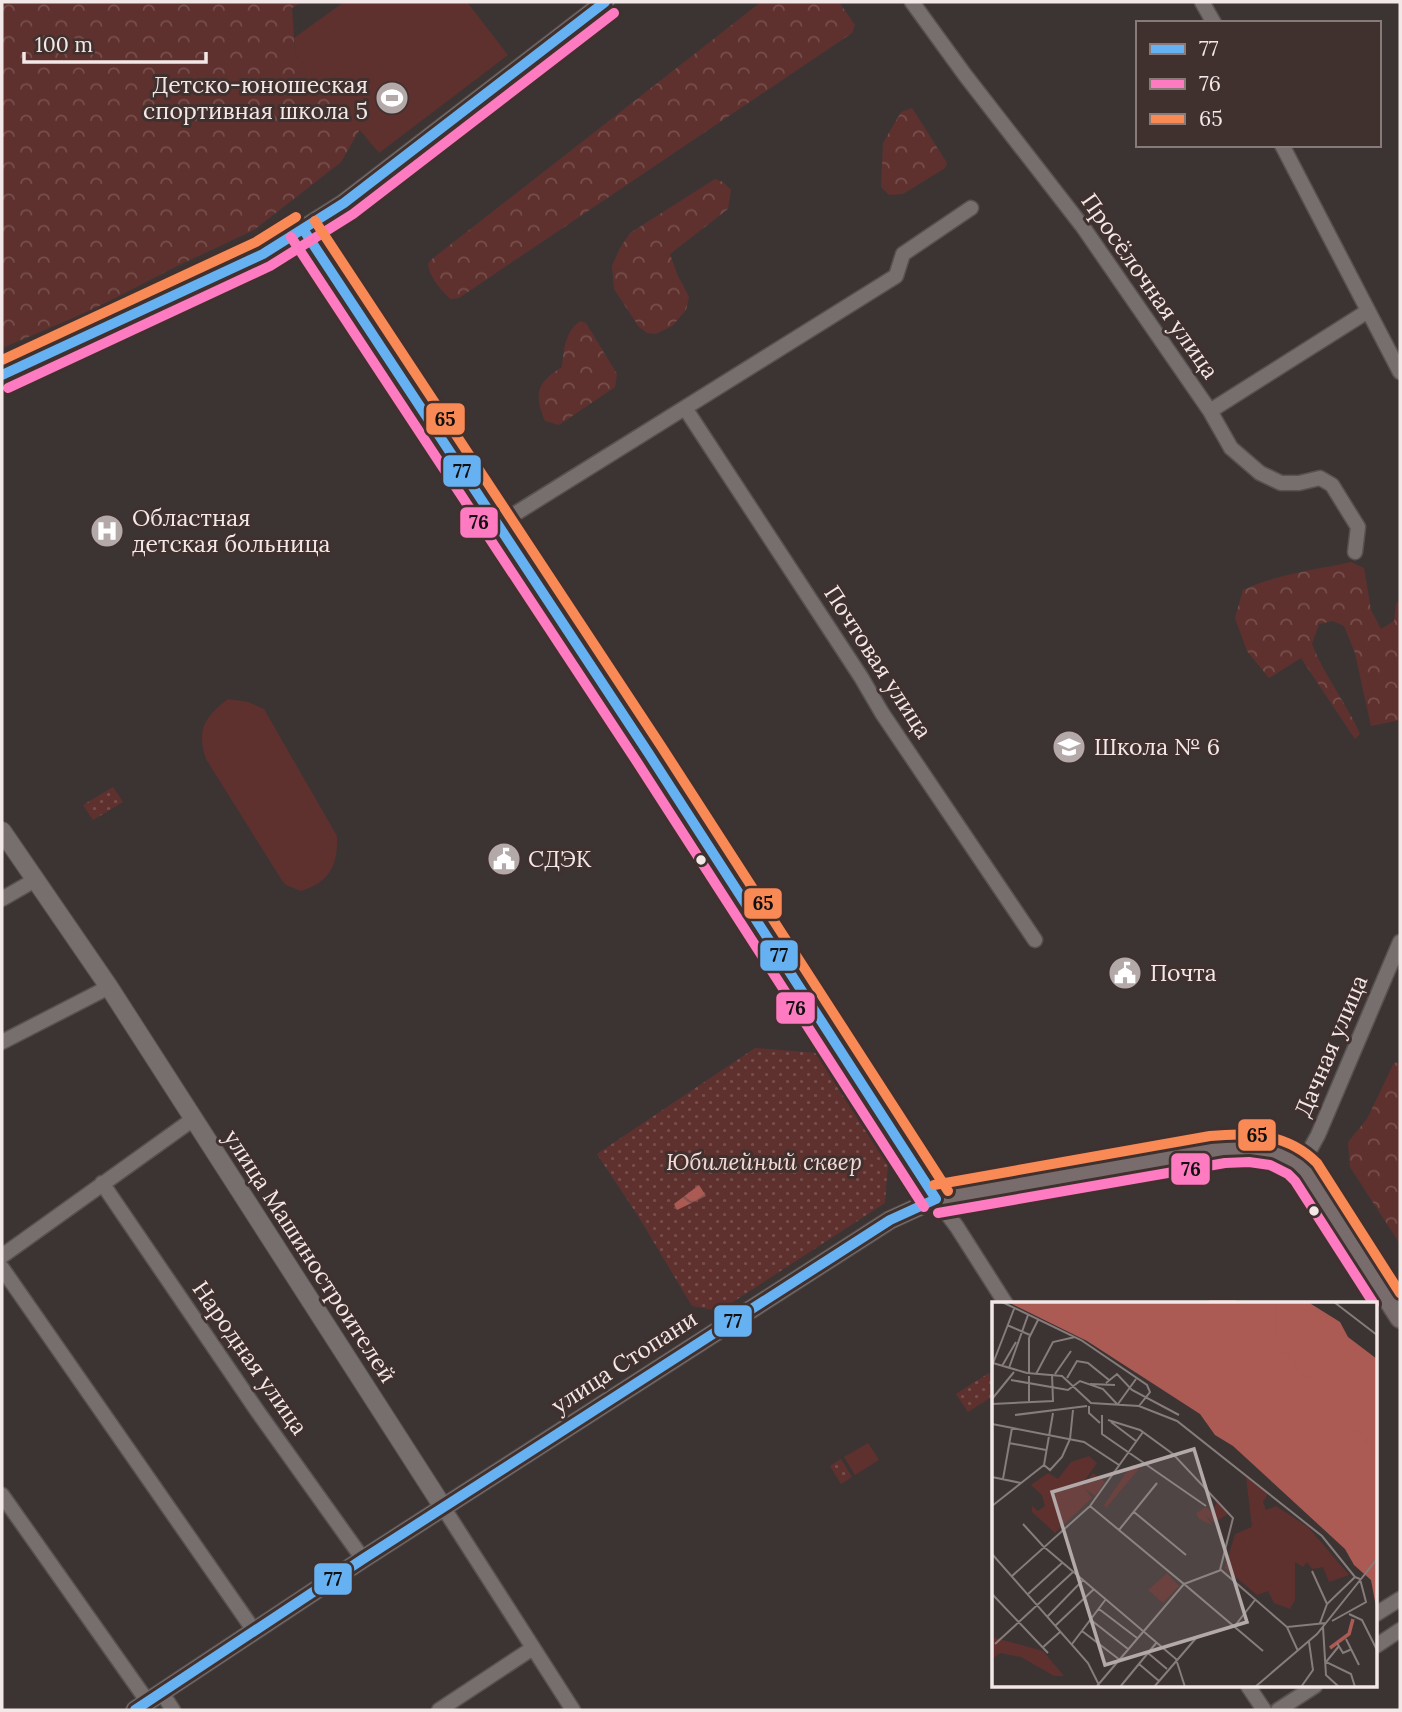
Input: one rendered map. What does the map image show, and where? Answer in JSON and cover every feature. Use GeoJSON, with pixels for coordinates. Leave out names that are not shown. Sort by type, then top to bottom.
{"type":"FeatureCollection","features":[{"type":"Feature","properties":{"kind":"main road"},"geometry":{"type":"LineString","coordinates":[[2,374],[263,254],[303,229],[649,754],[936,1199]]}},
{"type":"Feature","properties":{"kind":"main road","name":"улица Стопани"},"geometry":{"type":"LineString","coordinates":[[936,1199],[1236,1147],[1272,1150],[1301,1166]]}},
{"type":"Feature","properties":{"kind":"main road"},"geometry":{"type":"LineString","coordinates":[[1301,1166],[1400,1318]]}},
{"type":"Feature","properties":{"kind":"street"},"geometry":{"type":"LineString","coordinates":[[303,229],[344,203],[605,2]]}},
{"type":"Feature","properties":{"kind":"street","name":"Просёлочная улица"},"geometry":{"type":"LineString","coordinates":[[912,2],[1083,228],[1210,411],[1231,448],[1260,473],[1281,483],[1298,483],[1320,478],[1332,485],[1358,527],[1355,552]]}},
{"type":"Feature","properties":{"kind":"street"},"geometry":{"type":"LineString","coordinates":[[1202,2],[1213,21]]}},
{"type":"Feature","properties":{"kind":"street"},"geometry":{"type":"LineString","coordinates":[[1283,147],[1400,372]]}},
{"type":"Feature","properties":{"kind":"street"},"geometry":{"type":"LineString","coordinates":[[497,525],[896,276],[903,254],[971,208]]}},
{"type":"Feature","properties":{"kind":"street"},"geometry":{"type":"LineString","coordinates":[[1210,411],[1368,311]]}},
{"type":"Feature","properties":{"kind":"street","name":"Почтовая улица"},"geometry":{"type":"LineString","coordinates":[[685,408],[882,713],[1035,940]]}},
{"type":"Feature","properties":{"kind":"street","name":"улица Машиностроителей"},"geometry":{"type":"LineString","coordinates":[[2,831],[109,987],[573,1710]]}},
{"type":"Feature","properties":{"kind":"street"},"geometry":{"type":"LineString","coordinates":[[2,899],[35,880]]}},
{"type":"Feature","properties":{"kind":"street","name":"Дачная улица"},"geometry":{"type":"LineString","coordinates":[[1301,1166],[1324,1123],[1400,943]]}},
{"type":"Feature","properties":{"kind":"street"},"geometry":{"type":"LineString","coordinates":[[2,1042],[109,987]]}},
{"type":"Feature","properties":{"kind":"street"},"geometry":{"type":"LineString","coordinates":[[2,1256],[192,1120]]}},
{"type":"Feature","properties":{"kind":"street","name":"Народная улица"},"geometry":{"type":"LineString","coordinates":[[102,1183],[258,1412],[363,1559]]}},
{"type":"Feature","properties":{"kind":"street"},"geometry":{"type":"LineString","coordinates":[[936,1199],[1005,1302]]}},
{"type":"Feature","properties":{"kind":"street","name":"улица Стопани"},"geometry":{"type":"LineString","coordinates":[[148,1702],[443,1507],[890,1220],[936,1199]]}},
{"type":"Feature","properties":{"kind":"street"},"geometry":{"type":"LineString","coordinates":[[2,1268],[255,1632]]}},
{"type":"Feature","properties":{"kind":"street"},"geometry":{"type":"LineString","coordinates":[[2,1495],[148,1702],[173,1710]]}},
{"type":"Feature","properties":{"kind":"street"},"geometry":{"type":"LineString","coordinates":[[1378,1613],[1400,1598]]}},
{"type":"Feature","properties":{"kind":"street"},"geometry":{"type":"LineString","coordinates":[[1378,1645],[1400,1630]]}},
{"type":"Feature","properties":{"kind":"street"},"geometry":{"type":"LineString","coordinates":[[439,1710],[533,1648]]}},
{"type":"Feature","properties":{"kind":"street"},"geometry":{"type":"LineString","coordinates":[[1255,1688],[1264,1710]]}},
{"type":"Feature","properties":{"kind":"street"},"geometry":{"type":"LineString","coordinates":[[1278,1710],[1312,1688]]}},
{"type":"Feature","properties":{"kind":"green space"},"geometry":{"type":"Polygon","coordinates":[[[2,2],[302,2],[292,8],[295,53],[360,129],[341,162],[254,230],[92,310],[2,348],[2,2]]]}},
{"type":"Feature","properties":{"kind":"green space","name":"Детско-юношеская спортивная школа 5"},"geometry":{"type":"Polygon","coordinates":[[[344,2],[467,2],[508,55],[379,153],[295,53],[294,38],[344,2]]]}},
{"type":"Feature","properties":{"kind":"green space"},"geometry":{"type":"Polygon","coordinates":[[[761,2],[839,2],[855,25],[852,33],[459,298],[451,299],[443,292],[429,269],[428,264],[432,259],[761,2]]]}},
{"type":"Feature","properties":{"kind":"green space"},"geometry":{"type":"Polygon","coordinates":[[[912,108],[947,163],[945,168],[903,194],[889,195],[881,187],[883,143],[901,112],[912,108]]]}},
{"type":"Feature","properties":{"kind":"green space"},"geometry":{"type":"Polygon","coordinates":[[[715,179],[731,190],[728,209],[670,254],[689,297],[686,310],[672,326],[656,334],[647,333],[639,327],[614,289],[612,266],[630,233],[715,179]]]}},
{"type":"Feature","properties":{"kind":"green space"},"geometry":{"type":"Polygon","coordinates":[[[580,321],[586,323],[617,374],[615,387],[559,425],[545,421],[539,403],[540,390],[547,378],[562,367],[568,336],[580,321]]]}},
{"type":"Feature","properties":{"kind":"green space"},"geometry":{"type":"Polygon","coordinates":[[[1351,562],[1364,568],[1371,610],[1381,629],[1394,621],[1396,604],[1400,599],[1400,720],[1371,726],[1355,653],[1344,626],[1333,621],[1319,624],[1312,644],[1360,734],[1355,739],[1301,658],[1269,678],[1247,651],[1235,618],[1243,590],[1283,576],[1351,562]]]}},
{"type":"Feature","properties":{"kind":"green space"},"geometry":{"type":"Polygon","coordinates":[[[228,699],[248,702],[264,709],[337,836],[334,864],[319,883],[311,887],[301,891],[286,885],[281,879],[206,759],[202,740],[205,724],[213,712],[228,699]]]}},
{"type":"Feature","properties":{"kind":"green space"},"geometry":{"type":"Polygon","coordinates":[[[113,787],[123,802],[93,820],[83,805],[113,787]]]}},
{"type":"Feature","properties":{"kind":"green space","name":"Юбилейный сквер"},"geometry":{"type":"Polygon","coordinates":[[[755,1048],[817,1053],[888,1164],[885,1203],[719,1311],[692,1306],[597,1154],[755,1048]]]}},
{"type":"Feature","properties":{"kind":"green space"},"geometry":{"type":"Polygon","coordinates":[[[1400,1062],[1400,1244],[1350,1167],[1348,1142],[1367,1119],[1394,1063],[1400,1062]]]}},
{"type":"Feature","properties":{"kind":"green space"},"geometry":{"type":"Polygon","coordinates":[[[989,1373],[992,1378],[992,1396],[968,1412],[956,1394],[989,1373]]]}},
{"type":"Feature","properties":{"kind":"green space"},"geometry":{"type":"Polygon","coordinates":[[[868,1443],[879,1460],[855,1475],[844,1457],[868,1443]]]}},
{"type":"Feature","properties":{"kind":"green space"},"geometry":{"type":"Polygon","coordinates":[[[841,1459],[852,1477],[841,1484],[830,1466],[841,1459]]]}},
{"type":"Feature","properties":{"kind":"water"},"geometry":{"type":"Polygon","coordinates":[[[699,1185],[706,1196],[677,1210],[674,1204],[699,1185]]]}},
{"type":"Feature","properties":{"kind":"transit line","name":"77"},"geometry":{"type":"LineString","coordinates":[[2,375],[263,254],[344,203],[605,2]]}},
{"type":"Feature","properties":{"kind":"transit line","name":"76"},"geometry":{"type":"LineString","coordinates":[[8,388],[270,266],[353,214],[614,13]]}},
{"type":"Feature","properties":{"kind":"transit line","name":"65"},"geometry":{"type":"LineString","coordinates":[[2,360],[256,242],[296,217]]}},
{"type":"Feature","properties":{"kind":"transit line","name":"65"},"geometry":{"type":"LineString","coordinates":[[315,221],[661,746],[948,1191]]}},
{"type":"Feature","properties":{"kind":"transit line","name":"77"},"geometry":{"type":"LineString","coordinates":[[303,229],[649,754],[936,1199]]}},
{"type":"Feature","properties":{"kind":"transit line","name":"76"},"geometry":{"type":"LineString","coordinates":[[291,237],[637,762],[924,1207]]}},
{"type":"Feature","properties":{"kind":"transit line","name":"65"},"geometry":{"type":"LineString","coordinates":[[934,1185],[1210,1136],[1239,1134],[1281,1140],[1317,1163],[1400,1293]]}},
{"type":"Feature","properties":{"kind":"transit line","name":"76"},"geometry":{"type":"LineString","coordinates":[[938,1213],[1225,1163],[1270,1165],[1288,1174],[1295,1181],[1373,1302]]}},
{"type":"Feature","properties":{"kind":"transit line","name":"77"},"geometry":{"type":"LineString","coordinates":[[135,1710],[363,1559],[890,1220],[936,1199]]}},
{"type":"Feature","properties":{"kind":"place","name":"Детско-юношеская спортивная школа 5"},"geometry":{"type":"Point","coordinates":[392,98]}},
{"type":"Feature","properties":{"kind":"place","name":"Областная детская больница"},"geometry":{"type":"Point","coordinates":[107,531]}},
{"type":"Feature","properties":{"kind":"place","name":"Школа № 6"},"geometry":{"type":"Point","coordinates":[1069,747]}},
{"type":"Feature","properties":{"kind":"place","name":"СДЭК"},"geometry":{"type":"Point","coordinates":[504,859]}},
{"type":"Feature","properties":{"kind":"place","name":"Почта"},"geometry":{"type":"Point","coordinates":[1125,973]}}]}
